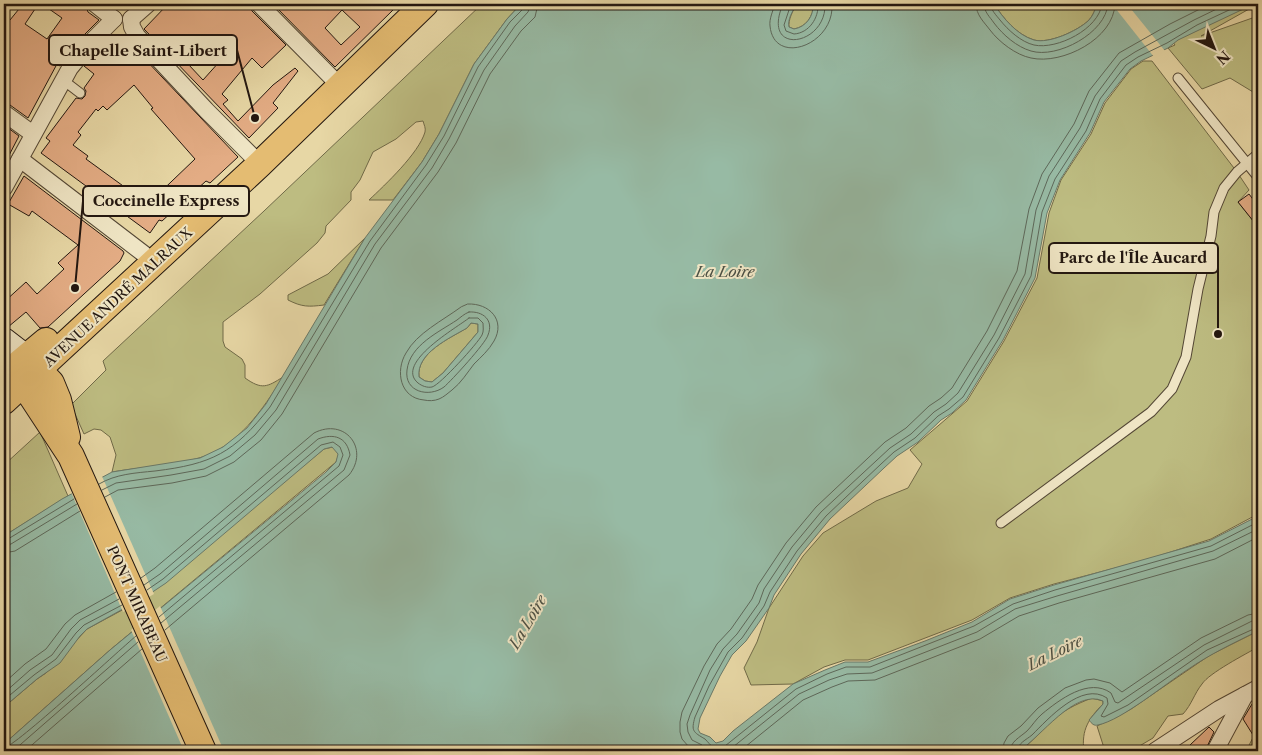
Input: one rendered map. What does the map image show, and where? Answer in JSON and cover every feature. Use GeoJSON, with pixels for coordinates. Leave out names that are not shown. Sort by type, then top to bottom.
{"type":"FeatureCollection","features":[{"type":"Feature","properties":{"kind":"main road","name":"AVENUE ANDRÉ MALRAUX"},"geometry":{"type":"LineString","coordinates":[[337,82],[410,4]]}},
{"type":"Feature","properties":{"kind":"main road","name":"AVENUE ANDRÉ MALRAUX"},"geometry":{"type":"LineString","coordinates":[[22,378],[337,82],[425,4]]}},
{"type":"Feature","properties":{"kind":"main road","name":"AVENUE ANDRÉ MALRAUX"},"geometry":{"type":"LineString","coordinates":[[22,378],[61,329],[144,254],[256,160]]}},
{"type":"Feature","properties":{"kind":"main road"},"geometry":{"type":"LineString","coordinates":[[4,340],[22,378]]}},
{"type":"Feature","properties":{"kind":"main road","name":"PONT MIRABEAU"},"geometry":{"type":"LineString","coordinates":[[22,378],[58,400],[71,456],[203,751]]}},
{"type":"Feature","properties":{"kind":"street"},"geometry":{"type":"LineString","coordinates":[[95,4],[114,18]]}},
{"type":"Feature","properties":{"kind":"street"},"geometry":{"type":"LineString","coordinates":[[148,4],[132,19],[132,27],[137,36],[256,160]]}},
{"type":"Feature","properties":{"kind":"street"},"geometry":{"type":"LineString","coordinates":[[259,4],[337,82]]}},
{"type":"Feature","properties":{"kind":"street"},"geometry":{"type":"LineString","coordinates":[[4,188],[67,74],[93,40],[114,18],[132,19]]}},
{"type":"Feature","properties":{"kind":"street"},"geometry":{"type":"LineString","coordinates":[[4,113],[33,134]]}},
{"type":"Feature","properties":{"kind":"street"},"geometry":{"type":"LineString","coordinates":[[20,159],[144,254]]}},
{"type":"Feature","properties":{"kind":"street"},"geometry":{"type":"LineString","coordinates":[[1154,751],[1220,709],[1252,692]]}},
{"type":"Feature","properties":{"kind":"street"},"geometry":{"type":"LineString","coordinates":[[1215,751],[1252,692]]}},
{"type":"Feature","properties":{"kind":"lane"},"geometry":{"type":"LineString","coordinates":[[67,74],[80,93]]}},
{"type":"Feature","properties":{"kind":"lane"},"geometry":{"type":"LineString","coordinates":[[1178,78],[1258,177]]}},
{"type":"Feature","properties":{"kind":"lane"},"geometry":{"type":"LineString","coordinates":[[1001,524],[1151,412],[1172,389],[1186,357],[1198,289],[1211,236],[1214,212],[1224,188],[1258,154]]}},
{"type":"Feature","properties":{"kind":"shaded area"},"geometry":{"type":"Polygon","coordinates":[[[482,4],[521,4],[507,19],[474,64],[439,134],[422,162],[393,200],[369,200],[401,168],[416,149],[425,132],[423,121],[416,122],[396,139],[373,152],[360,180],[351,192],[351,200],[326,226],[325,233],[317,243],[260,294],[223,322],[223,341],[225,347],[242,359],[245,365],[245,378],[260,386],[264,386],[283,377],[258,414],[237,436],[213,453],[178,463],[112,472],[116,455],[110,437],[101,430],[94,429],[84,434],[71,405],[106,370],[103,361],[482,4]]]}},
{"type":"Feature","properties":{"kind":"shaded area"},"geometry":{"type":"Polygon","coordinates":[[[797,4],[813,4],[813,8],[811,17],[806,23],[794,29],[789,27],[789,24],[797,4]]]}},
{"type":"Feature","properties":{"kind":"shaded area"},"geometry":{"type":"Polygon","coordinates":[[[994,4],[1097,4],[1091,17],[1083,25],[1063,36],[1040,41],[1028,38],[1016,30],[994,4]]]}},
{"type":"Feature","properties":{"kind":"shaded area"},"geometry":{"type":"Polygon","coordinates":[[[1144,4],[1258,4],[1201,36],[1258,16],[1258,95],[1230,78],[1202,89],[1168,48],[1175,45],[1144,4]]]}},
{"type":"Feature","properties":{"kind":"shaded area"},"geometry":{"type":"Polygon","coordinates":[[[1143,61],[1152,61],[1249,190],[1238,202],[1258,227],[1258,514],[1211,539],[1146,560],[1054,584],[1010,598],[972,620],[868,660],[845,660],[824,667],[793,684],[751,685],[744,668],[757,642],[769,608],[803,556],[823,533],[876,501],[908,488],[922,464],[910,450],[967,401],[1004,341],[1037,278],[1049,213],[1061,180],[1091,134],[1105,103],[1131,69],[1143,61]]]}},
{"type":"Feature","properties":{"kind":"shaded area"},"geometry":{"type":"Polygon","coordinates":[[[365,238],[324,305],[305,306],[288,300],[288,295],[328,274],[365,238]]]}},
{"type":"Feature","properties":{"kind":"shaded area"},"geometry":{"type":"Polygon","coordinates":[[[471,323],[478,324],[478,332],[443,373],[432,382],[425,381],[419,377],[420,368],[428,354],[467,328],[471,323]]]}},
{"type":"Feature","properties":{"kind":"shaded area"},"geometry":{"type":"Polygon","coordinates":[[[40,432],[68,496],[4,536],[4,465],[40,432]]]}},
{"type":"Feature","properties":{"kind":"shaded area"},"geometry":{"type":"Polygon","coordinates":[[[333,447],[339,454],[336,462],[110,650],[4,744],[4,707],[46,673],[87,629],[126,608],[324,449],[333,447]]]}},
{"type":"Feature","properties":{"kind":"shaded area"},"geometry":{"type":"Polygon","coordinates":[[[1258,631],[1258,647],[1220,669],[1206,680],[1183,714],[1168,716],[1153,738],[1131,751],[1105,751],[1097,726],[1131,709],[1210,655],[1258,631]]]}},
{"type":"Feature","properties":{"kind":"shaded area"},"geometry":{"type":"Polygon","coordinates":[[[1092,698],[1103,701],[1103,704],[1087,725],[1083,744],[1084,751],[1019,751],[1058,716],[1092,698]]]}},
{"type":"Feature","properties":{"kind":"shaded area"},"geometry":{"type":"Polygon","coordinates":[[[1258,728],[1258,751],[1246,751],[1247,749],[1258,728]]]}},
{"type":"Feature","properties":{"kind":"water","name":"La Loire"},"geometry":{"type":"Polygon","coordinates":[[[521,4],[797,4],[789,21],[789,27],[794,29],[802,26],[811,17],[813,4],[994,4],[1016,30],[1028,38],[1040,41],[1062,36],[1083,25],[1095,11],[1097,4],[1254,4],[1178,40],[1168,48],[1141,61],[1130,69],[1104,102],[1090,133],[1060,180],[1047,213],[1035,278],[1003,340],[966,400],[918,442],[897,456],[884,468],[830,519],[801,554],[774,595],[769,608],[746,641],[732,655],[700,718],[698,729],[700,733],[710,737],[716,743],[723,741],[793,684],[825,670],[845,662],[868,662],[925,641],[972,622],[1010,599],[1209,541],[1258,516],[1258,631],[1204,659],[1131,709],[1108,722],[1095,725],[1089,720],[1103,704],[1103,701],[1092,699],[1081,702],[1058,716],[1019,751],[4,751],[4,744],[110,650],[326,472],[336,462],[338,454],[332,447],[324,449],[166,583],[87,629],[60,663],[37,679],[4,707],[4,536],[62,499],[112,472],[200,458],[223,447],[247,428],[266,404],[365,238],[422,162],[439,134],[474,64],[507,19],[521,4]],[[471,323],[467,328],[428,354],[420,368],[419,377],[425,381],[432,382],[443,373],[478,332],[478,324],[471,323]]]}},
{"type":"Feature","properties":{"kind":"pier"},"geometry":{"type":"Polygon","coordinates":[[[1112,4],[1127,4],[1165,51],[1154,57],[1112,4]]]}},
{"type":"Feature","properties":{"kind":"pier"},"geometry":{"type":"Polygon","coordinates":[[[101,474],[154,594],[123,612],[71,492],[101,474]]]}},
{"type":"Feature","properties":{"kind":"pier"},"geometry":{"type":"Polygon","coordinates":[[[160,606],[224,751],[184,751],[131,630],[160,606]]]}},
{"type":"Feature","properties":{"kind":"building"},"geometry":{"type":"Polygon","coordinates":[[[23,4],[28,4],[35,9],[25,24],[47,39],[62,18],[42,4],[85,4],[88,12],[99,20],[85,34],[60,66],[57,64],[28,118],[4,103],[4,16],[10,20],[23,4]]]}},
{"type":"Feature","properties":{"kind":"building"},"geometry":{"type":"Polygon","coordinates":[[[168,4],[249,4],[252,11],[286,45],[262,68],[252,58],[222,94],[228,100],[223,104],[238,121],[273,85],[295,68],[298,71],[273,103],[278,108],[249,138],[144,29],[168,4]],[[202,42],[189,55],[188,64],[203,80],[220,61],[202,42]]]}},
{"type":"Feature","properties":{"kind":"building"},"geometry":{"type":"Polygon","coordinates":[[[273,4],[283,4],[288,9],[292,4],[388,4],[394,9],[335,67],[273,4]],[[342,10],[325,28],[341,45],[360,27],[342,10]]]}},
{"type":"Feature","properties":{"kind":"building"},"geometry":{"type":"Polygon","coordinates":[[[110,37],[137,63],[143,57],[238,157],[210,183],[206,181],[162,221],[159,220],[150,233],[41,153],[50,141],[46,138],[76,98],[82,99],[85,96],[86,91],[84,88],[94,74],[84,66],[110,37]],[[134,85],[107,110],[103,106],[98,111],[96,109],[78,132],[81,135],[73,145],[88,156],[86,159],[148,204],[195,159],[151,109],[153,108],[134,85]]]}},
{"type":"Feature","properties":{"kind":"building"},"geometry":{"type":"Polygon","coordinates":[[[4,125],[19,136],[4,165],[4,125]]]}},
{"type":"Feature","properties":{"kind":"building"},"geometry":{"type":"Polygon","coordinates":[[[24,176],[124,253],[120,261],[48,327],[40,328],[26,312],[8,327],[4,327],[4,302],[26,282],[37,294],[64,269],[58,263],[78,245],[32,211],[29,216],[8,204],[24,176]]]}},
{"type":"Feature","properties":{"kind":"building"},"geometry":{"type":"Polygon","coordinates":[[[1249,194],[1258,206],[1258,227],[1238,202],[1249,194]]]}},
{"type":"Feature","properties":{"kind":"building"},"geometry":{"type":"Polygon","coordinates":[[[1258,699],[1258,743],[1243,719],[1252,704],[1258,699]]]}},
{"type":"Feature","properties":{"kind":"building"},"geometry":{"type":"Polygon","coordinates":[[[1209,727],[1214,732],[1205,751],[1197,751],[1190,745],[1209,727]]]}},
{"type":"Feature","properties":{"kind":"place","name":"Chapelle Saint-Libert"},"geometry":{"type":"Point","coordinates":[255,118]}},
{"type":"Feature","properties":{"kind":"place","name":"Coccinelle Express"},"geometry":{"type":"Point","coordinates":[75,288]}},
{"type":"Feature","properties":{"kind":"place","name":"Parc de l'Île Aucard"},"geometry":{"type":"Point","coordinates":[1218,334]}}]}
